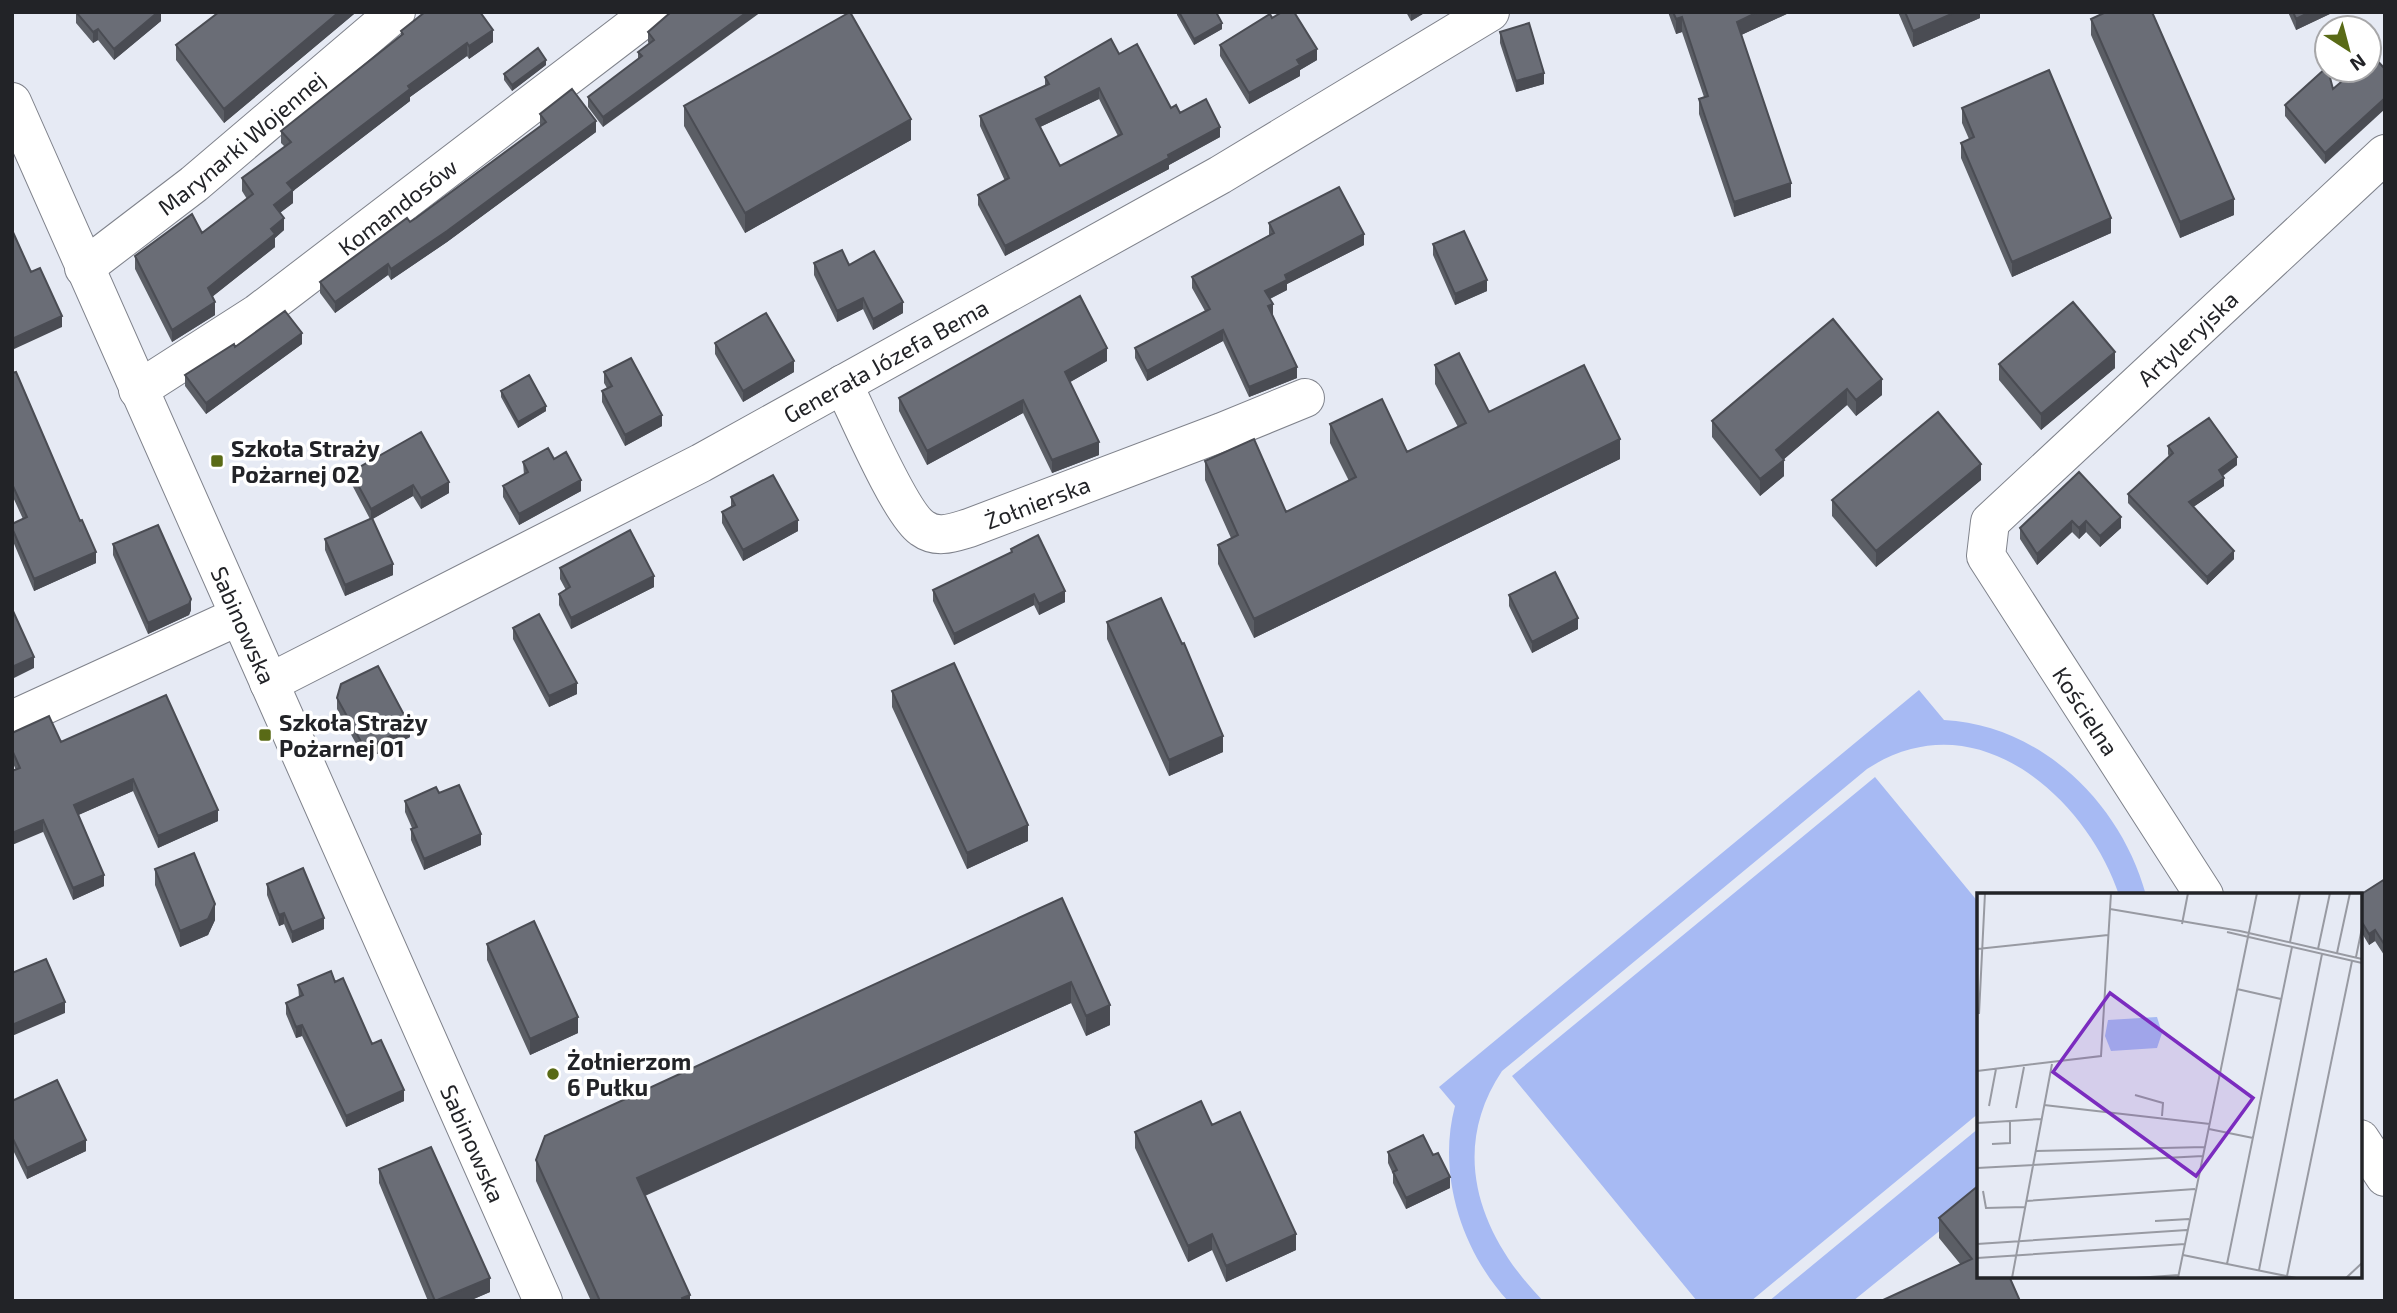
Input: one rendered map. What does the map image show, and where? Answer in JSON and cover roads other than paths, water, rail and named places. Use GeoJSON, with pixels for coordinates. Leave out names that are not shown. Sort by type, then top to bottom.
{"type":"FeatureCollection","features":[{"type":"Feature","properties":{"kind":"street","name":"Marynarki Wojennej"},"geometry":{"type":"LineString","coordinates":[[84,268],[194,184],[396,12]]}},
{"type":"Feature","properties":{"kind":"street","name":"Komandosów"},"geometry":{"type":"LineString","coordinates":[[138,390],[258,313],[652,12]]}},
{"type":"Feature","properties":{"kind":"street","name":"Generała Józefa Bema"},"geometry":{"type":"LineString","coordinates":[[269,683],[701,463],[1220,175],[1490,12]]}},
{"type":"Feature","properties":{"kind":"street","name":"Sabinowska"},"geometry":{"type":"LineString","coordinates":[[12,102],[543,1301]]}},
{"type":"Feature","properties":{"kind":"street","name":"Artyleryjska"},"geometry":{"type":"LineString","coordinates":[[1990,522],[2385,155]]}},
{"type":"Feature","properties":{"kind":"street","name":"Żołnierska"},"geometry":{"type":"LineString","coordinates":[[843,384],[905,509],[922,528],[942,536],[1305,398]]}},
{"type":"Feature","properties":{"kind":"street","name":"Kościelna"},"geometry":{"type":"LineString","coordinates":[[1990,522],[1986,556],[2203,893]]}},
{"type":"Feature","properties":{"kind":"street"},"geometry":{"type":"LineString","coordinates":[[12,720],[239,616]]}},
{"type":"Feature","properties":{"kind":"street"},"geometry":{"type":"LineString","coordinates":[[2362,1142],[2385,1177]]}},
{"type":"Feature","properties":{"kind":"place","name":"Szkoła Straży Pożarnej 02"},"geometry":{"type":"Point","coordinates":[217,461]}},
{"type":"Feature","properties":{"kind":"place","name":"Szkoła Straży Pożarnej 01"},"geometry":{"type":"Point","coordinates":[265,735]}},
{"type":"Feature","properties":{"kind":"place","name":"Żołnierzom 6 Pułku"},"geometry":{"type":"Point","coordinates":[553,1074]}}]}
